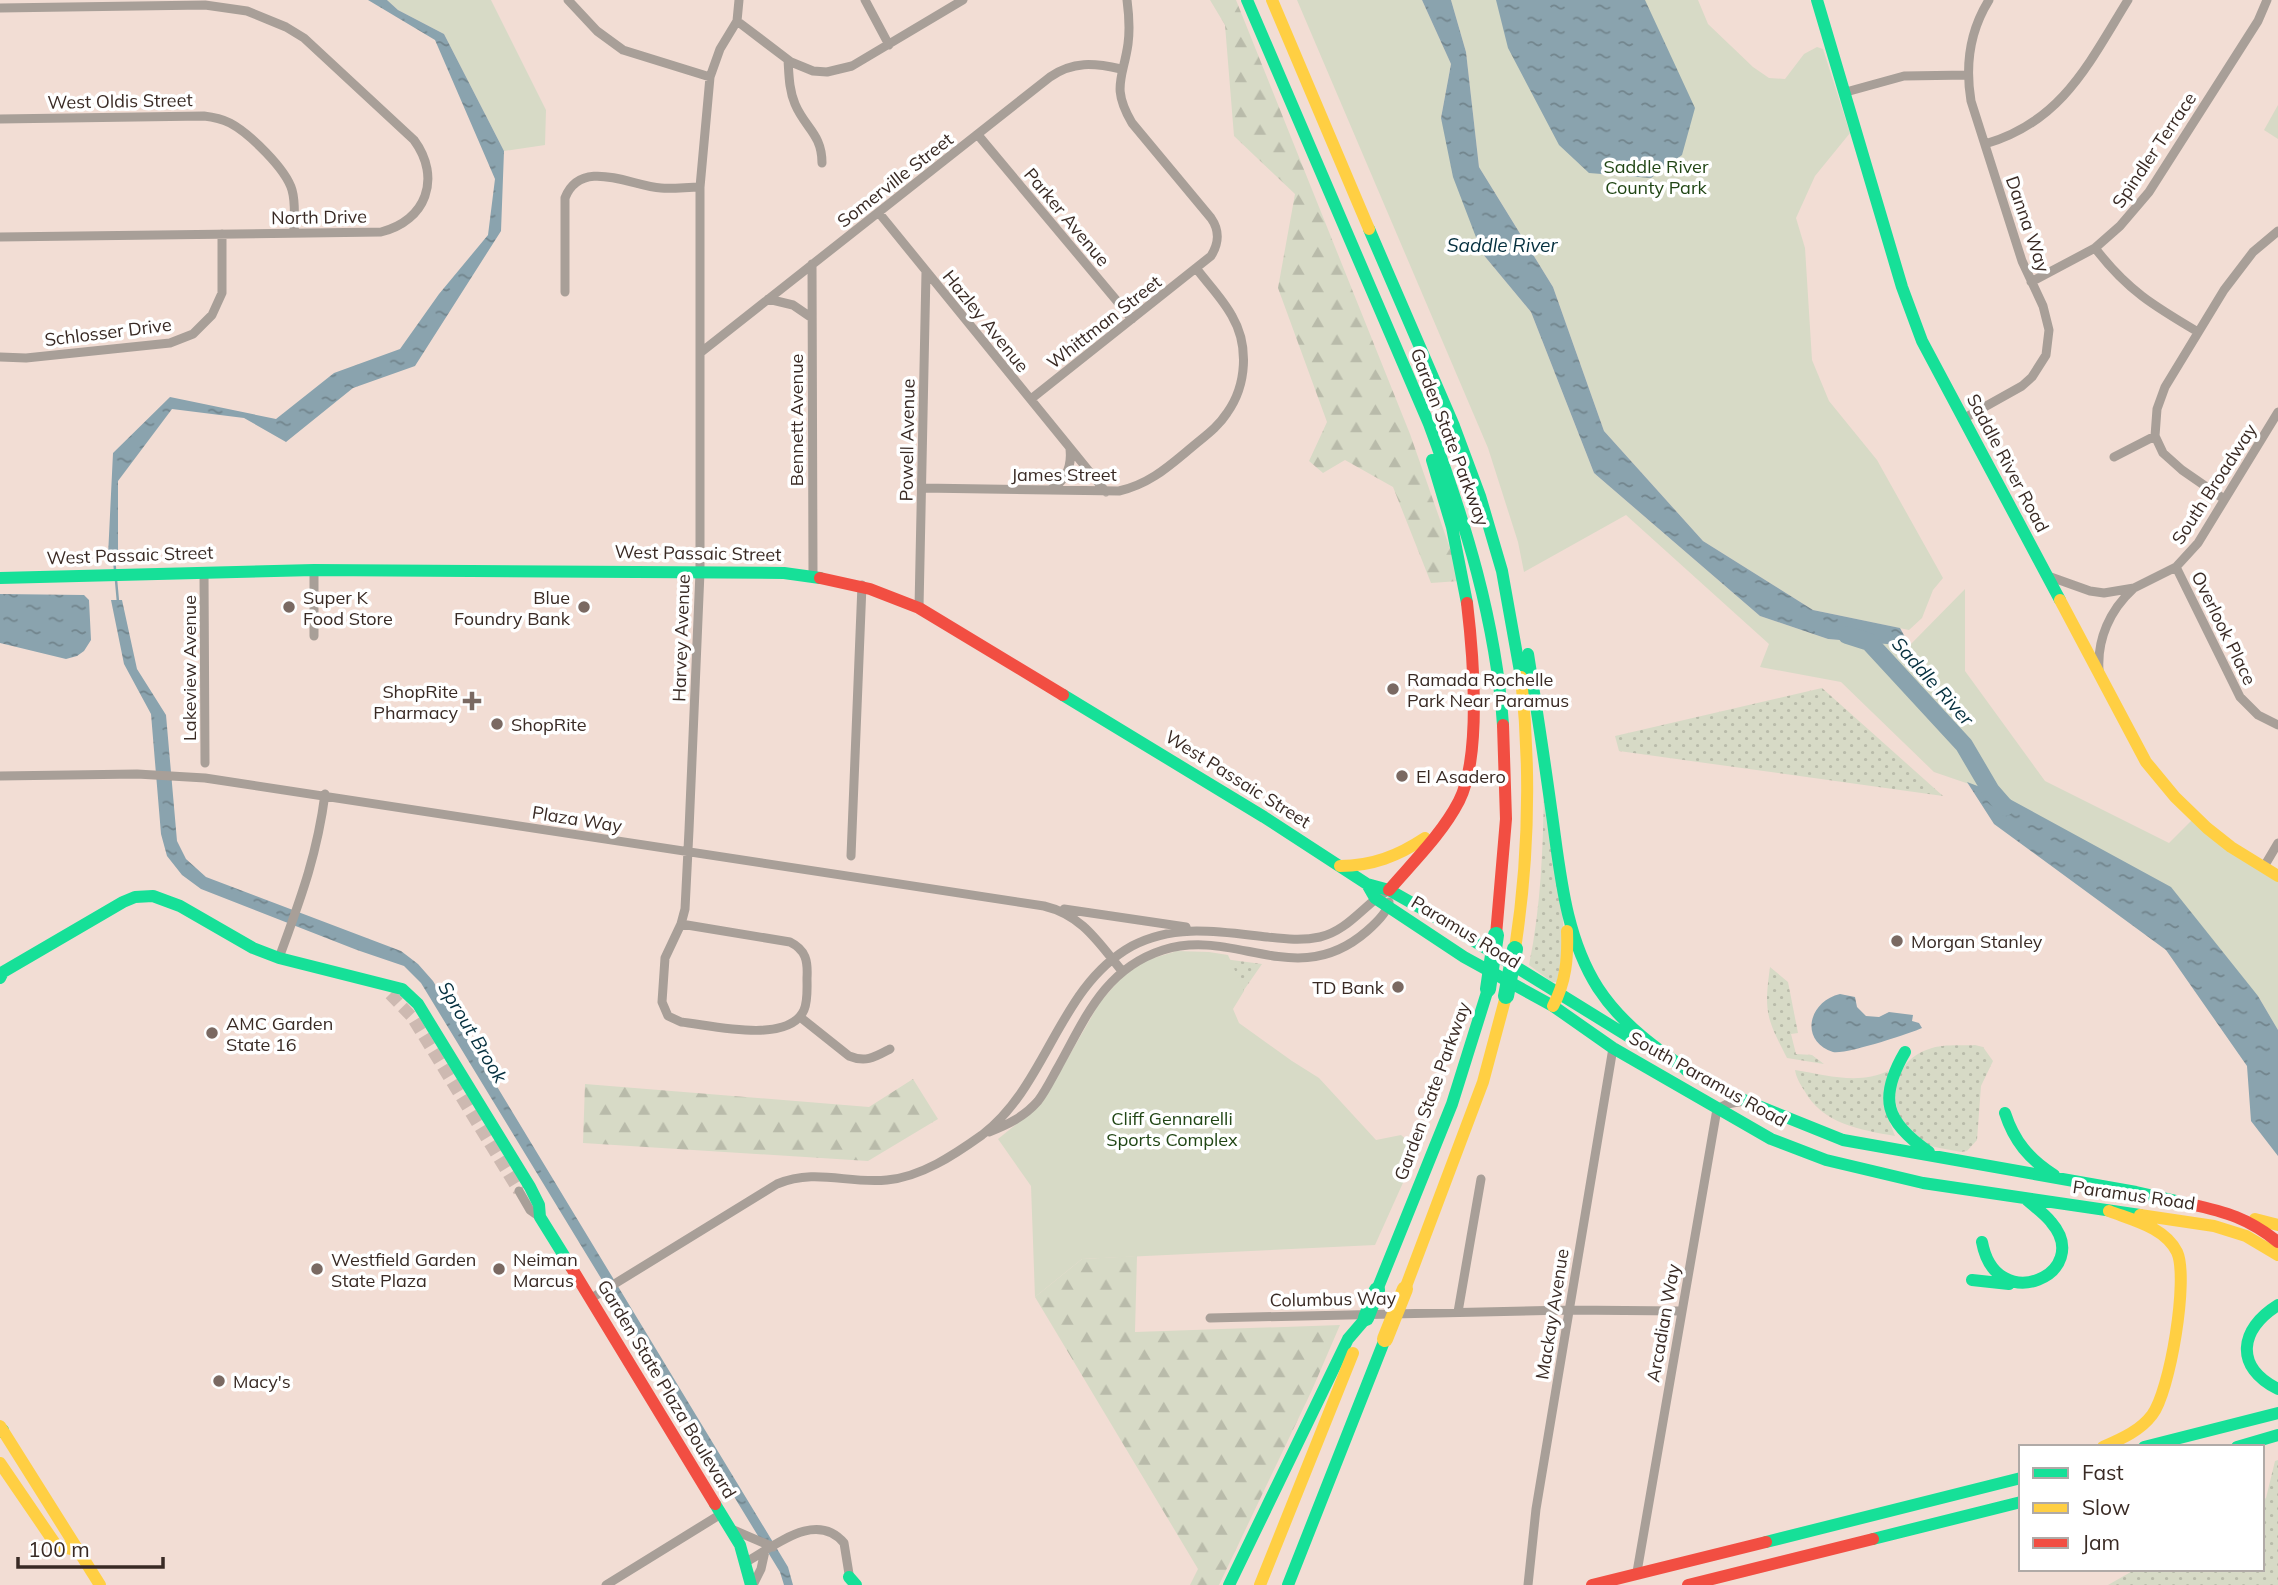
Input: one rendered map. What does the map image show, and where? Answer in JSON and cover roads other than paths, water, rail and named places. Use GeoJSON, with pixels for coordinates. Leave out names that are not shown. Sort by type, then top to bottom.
{"type":"FeatureCollection","features":[{"type":"Feature","properties":{"kind":"main road","name":"Garden State Parkway"},"geometry":{"type":"LineString","coordinates":[[1247,0],[1447,471],[1478,568],[1489,618],[1504,719],[1506,769],[1503,871],[1488,989],[1478,1031],[1366,1318],[1353,1339]]}},
{"type":"Feature","properties":{"kind":"main road","name":"Garden State Parkway"},"geometry":{"type":"LineString","coordinates":[[1272,0],[1457,433],[1488,518],[1512,619],[1528,769],[1525,872],[1515,949],[1506,996],[1483,1082],[1288,1585]]}},
{"type":"Feature","properties":{"kind":"main road","name":"Saddle River Road"},"geometry":{"type":"LineString","coordinates":[[1817,0],[1911,314],[1963,419],[2146,762],[2166,789],[2208,828],[2278,876]]}},
{"type":"Feature","properties":{"kind":"main road"},"geometry":{"type":"LineString","coordinates":[[1380,895],[1457,807],[1465,788],[1474,713],[1471,631],[1464,581],[1448,513],[1387,328]]}},
{"type":"Feature","properties":{"kind":"main road"},"geometry":{"type":"LineString","coordinates":[[1488,518],[1524,630],[1564,891],[1575,942],[1599,989],[1632,1028],[1693,1074]]}},
{"type":"Feature","properties":{"kind":"main road","name":"West Passaic Street"},"geometry":{"type":"LineString","coordinates":[[0,578],[314,570],[700,572],[813,575],[862,585],[919,608],[1321,853]]}},
{"type":"Feature","properties":{"kind":"main road"},"geometry":{"type":"LineString","coordinates":[[1339,866],[1363,865],[1392,858],[1444,824]]}},
{"type":"Feature","properties":{"kind":"main road","name":"Paramus Road"},"geometry":{"type":"LineString","coordinates":[[1321,853],[1380,895],[1556,1000]]}},
{"type":"Feature","properties":{"kind":"main road"},"geometry":{"type":"LineString","coordinates":[[1556,1000],[1565,983],[1568,957],[1564,891]]}},
{"type":"Feature","properties":{"kind":"main road","name":"Garden State Plaza Boulevard"},"geometry":{"type":"LineString","coordinates":[[1,973],[108,909],[129,899],[152,896],[174,903],[253,948],[279,958],[402,989],[418,1004],[530,1187],[539,1205],[540,1217],[597,1295],[725,1521],[746,1562],[752,1585]]}},
{"type":"Feature","properties":{"kind":"main road","name":"Garden State Plaza Boulevard"},"geometry":{"type":"LineString","coordinates":[[365,979],[390,994]]}},
{"type":"Feature","properties":{"kind":"main road","name":"South Paramus Road"},"geometry":{"type":"LineString","coordinates":[[1556,1000],[1613,1048],[1771,1139],[1826,1160],[1912,1181],[1978,1191]]}},
{"type":"Feature","properties":{"kind":"main road","name":"South Paramus Road"},"geometry":{"type":"LineString","coordinates":[[1556,1000],[1746,1101],[1843,1140],[1983,1165]]}},
{"type":"Feature","properties":{"kind":"main road"},"geometry":{"type":"LineString","coordinates":[[1905,1052],[1892,1071],[1888,1088],[1888,1108],[1896,1125],[1912,1142],[1935,1156]]}},
{"type":"Feature","properties":{"kind":"main road"},"geometry":{"type":"LineString","coordinates":[[2005,1113],[2011,1134],[2021,1149],[2043,1168],[2061,1178]]}},
{"type":"Feature","properties":{"kind":"main road","name":"Paramus Road"},"geometry":{"type":"LineString","coordinates":[[1983,1165],[2136,1192],[2232,1213],[2278,1242]]}},
{"type":"Feature","properties":{"kind":"main road","name":"Paramus Road"},"geometry":{"type":"LineString","coordinates":[[1978,1191],[2214,1226],[2246,1236],[2278,1255]]}},
{"type":"Feature","properties":{"kind":"main road"},"geometry":{"type":"LineString","coordinates":[[1972,1280],[2017,1285],[2032,1283],[2055,1270],[2064,1252],[2061,1233],[2043,1211],[2024,1198]]}},
{"type":"Feature","properties":{"kind":"main road"},"geometry":{"type":"LineString","coordinates":[[2107,1445],[2143,1425],[2157,1408],[2164,1389],[2183,1263],[2176,1248],[2166,1237],[2109,1211]]}},
{"type":"Feature","properties":{"kind":"main road"},"geometry":{"type":"LineString","coordinates":[[2232,1213],[2278,1225]]}},
{"type":"Feature","properties":{"kind":"main road"},"geometry":{"type":"LineString","coordinates":[[1982,1242],[1986,1259],[1993,1269],[2017,1285]]}},
{"type":"Feature","properties":{"kind":"main road"},"geometry":{"type":"LineString","coordinates":[[2278,1305],[2259,1316],[2250,1332],[2245,1350],[2250,1366],[2258,1377],[2278,1389]]}},
{"type":"Feature","properties":{"kind":"main road"},"geometry":{"type":"LineString","coordinates":[[1229,1585],[1353,1339]]}},
{"type":"Feature","properties":{"kind":"main road"},"geometry":{"type":"LineString","coordinates":[[1260,1585],[1353,1339]]}},
{"type":"Feature","properties":{"kind":"main road"},"geometry":{"type":"LineString","coordinates":[[2152,1445],[2278,1413]]}},
{"type":"Feature","properties":{"kind":"main road"},"geometry":{"type":"LineString","coordinates":[[1,1429],[100,1585]]}},
{"type":"Feature","properties":{"kind":"main road"},"geometry":{"type":"LineString","coordinates":[[2244,1445],[2278,1435]]}},
{"type":"Feature","properties":{"kind":"main road"},"geometry":{"type":"LineString","coordinates":[[0,1463],[56,1545],[78,1550]]}},
{"type":"Feature","properties":{"kind":"main road"},"geometry":{"type":"LineString","coordinates":[[1592,1585],[2019,1478]]}},
{"type":"Feature","properties":{"kind":"main road"},"geometry":{"type":"LineString","coordinates":[[1688,1585],[2019,1502]]}},
{"type":"Feature","properties":{"kind":"street"},"geometry":{"type":"LineString","coordinates":[[568,0],[597,31],[623,50],[710,77]]}},
{"type":"Feature","properties":{"kind":"street","name":"Harvey Avenue"},"geometry":{"type":"LineString","coordinates":[[739,0],[737,21],[720,49],[710,77],[700,187],[700,572],[688,851],[685,909],[681,924],[669,947],[664,967],[662,1002],[668,1016],[681,1022],[766,1031],[788,1026],[800,1017]]}},
{"type":"Feature","properties":{"kind":"street"},"geometry":{"type":"LineString","coordinates":[[864,0],[889,45]]}},
{"type":"Feature","properties":{"kind":"street"},"geometry":{"type":"LineString","coordinates":[[737,21],[788,60],[813,71],[839,70],[852,66],[963,0]]}},
{"type":"Feature","properties":{"kind":"street","name":"Whittman Street"},"geometry":{"type":"LineString","coordinates":[[1031,399],[1211,256],[1216,248],[1218,232],[1215,224],[1132,123],[1121,100],[1121,69],[1129,32],[1127,0]]}},
{"type":"Feature","properties":{"kind":"street","name":"Danna Way"},"geometry":{"type":"LineString","coordinates":[[1963,419],[2022,386],[2032,377],[2046,355],[2049,330],[2048,317],[2031,282],[1971,101],[1968,75],[1971,41],[1989,0]]}},
{"type":"Feature","properties":{"kind":"street"},"geometry":{"type":"LineString","coordinates":[[1985,144],[2023,130],[2055,107],[2081,77],[2128,0]]}},
{"type":"Feature","properties":{"kind":"street","name":"Spindler Terrace"},"geometry":{"type":"LineString","coordinates":[[2031,282],[2095,248],[2120,226],[2149,192],[2258,21],[2267,0]]}},
{"type":"Feature","properties":{"kind":"street","name":"North Drive"},"geometry":{"type":"LineString","coordinates":[[0,8],[205,5],[247,11],[278,23],[304,38],[414,140],[425,159],[428,171],[428,182],[416,213],[400,225],[381,232],[0,237]]}},
{"type":"Feature","properties":{"kind":"street"},"geometry":{"type":"LineString","coordinates":[[788,60],[794,103],[815,133],[820,144],[822,163]]}},
{"type":"Feature","properties":{"kind":"street","name":"Somerville Street"},"geometry":{"type":"LineString","coordinates":[[700,353],[1059,71],[1082,64],[1121,69]]}},
{"type":"Feature","properties":{"kind":"street"},"geometry":{"type":"LineString","coordinates":[[1846,92],[1904,76],[1968,75]]}},
{"type":"Feature","properties":{"kind":"street","name":"West Oldis Street"},"geometry":{"type":"LineString","coordinates":[[0,119],[204,116],[230,123],[243,131],[282,170],[288,180],[294,201],[294,233]]}},
{"type":"Feature","properties":{"kind":"street","name":"Parker Avenue"},"geometry":{"type":"LineString","coordinates":[[978,135],[1132,319]]}},
{"type":"Feature","properties":{"kind":"street"},"geometry":{"type":"LineString","coordinates":[[565,292],[565,198],[573,185],[588,177],[606,176],[660,188],[700,187]]}},
{"type":"Feature","properties":{"kind":"street","name":"Hazley Avenue"},"geometry":{"type":"LineString","coordinates":[[879,213],[1106,492]]}},
{"type":"Feature","properties":{"kind":"street"},"geometry":{"type":"LineString","coordinates":[[2224,499],[2163,453],[2155,436],[2160,398],[2237,271],[2253,252],[2278,231]]}},
{"type":"Feature","properties":{"kind":"street","name":"Schlosser Drive"},"geometry":{"type":"LineString","coordinates":[[0,357],[26,358],[170,343],[193,334],[212,315],[222,293],[222,234]]}},
{"type":"Feature","properties":{"kind":"street"},"geometry":{"type":"LineString","coordinates":[[2095,248],[2109,267],[2138,295],[2198,332]]}},
{"type":"Feature","properties":{"kind":"street","name":"Bennett Avenue"},"geometry":{"type":"LineString","coordinates":[[811,264],[813,575]]}},
{"type":"Feature","properties":{"kind":"street","name":"James Street"},"geometry":{"type":"LineString","coordinates":[[922,488],[1106,492],[1134,488],[1161,473],[1217,426],[1234,401],[1243,372],[1244,356],[1238,329],[1223,302],[1196,268]]}},
{"type":"Feature","properties":{"kind":"street","name":"Powell Avenue"},"geometry":{"type":"LineString","coordinates":[[919,608],[926,272]]}},
{"type":"Feature","properties":{"kind":"street"},"geometry":{"type":"LineString","coordinates":[[768,299],[793,305],[812,318]]}},
{"type":"Feature","properties":{"kind":"street","name":"South Broadway"},"geometry":{"type":"LineString","coordinates":[[2046,575],[2090,591],[2104,593],[2134,588],[2176,566],[2197,543],[2278,412]]}},
{"type":"Feature","properties":{"kind":"street"},"geometry":{"type":"LineString","coordinates":[[2114,457],[2155,436]]}},
{"type":"Feature","properties":{"kind":"street"},"geometry":{"type":"LineString","coordinates":[[1050,490],[1069,470],[1070,447]]}},
{"type":"Feature","properties":{"kind":"street","name":"Overlook Place"},"geometry":{"type":"LineString","coordinates":[[2176,566],[2240,697],[2258,715],[2278,725]]}},
{"type":"Feature","properties":{"kind":"street"},"geometry":{"type":"LineString","coordinates":[[314,570],[314,636]]}},
{"type":"Feature","properties":{"kind":"street","name":"Lakeview Avenue"},"geometry":{"type":"LineString","coordinates":[[204,572],[205,763]]}},
{"type":"Feature","properties":{"kind":"street"},"geometry":{"type":"LineString","coordinates":[[851,856],[862,585]]}},
{"type":"Feature","properties":{"kind":"street","name":"South Broadway"},"geometry":{"type":"LineString","coordinates":[[2099,676],[2100,648],[2109,621],[2115,609],[2134,588]]}},
{"type":"Feature","properties":{"kind":"street","name":"Plaza Way"},"geometry":{"type":"LineString","coordinates":[[0,776],[193,777],[325,794],[1044,906],[1078,920],[1122,971]]}},
{"type":"Feature","properties":{"kind":"street"},"geometry":{"type":"LineString","coordinates":[[279,958],[318,845],[325,794]]}},
{"type":"Feature","properties":{"kind":"street"},"geometry":{"type":"LineString","coordinates":[[2265,865],[2278,844]]}},
{"type":"Feature","properties":{"kind":"street"},"geometry":{"type":"LineString","coordinates":[[1044,906],[1208,931],[1305,940],[1323,937],[1353,921],[1380,895]]}},
{"type":"Feature","properties":{"kind":"street"},"geometry":{"type":"LineString","coordinates":[[981,1135],[1006,1126],[1038,1101],[1098,998],[1122,971],[1141,959],[1164,950],[1189,945],[1214,946],[1271,956],[1321,957],[1353,943],[1370,928],[1380,895]]}},
{"type":"Feature","properties":{"kind":"street"},"geometry":{"type":"LineString","coordinates":[[681,924],[797,945],[803,951],[808,964],[807,1002],[800,1017],[849,1056],[868,1060],[890,1049]]}},
{"type":"Feature","properties":{"kind":"street"},"geometry":{"type":"LineString","coordinates":[[597,1295],[763,1193],[791,1179],[805,1176],[884,1181],[901,1178],[935,1165],[1001,1119],[1025,1089],[1093,977],[1112,959],[1152,936],[1176,931],[1208,931]]}},
{"type":"Feature","properties":{"kind":"street"},"geometry":{"type":"LineString","coordinates":[[1050,1047],[1065,1055]]}},
{"type":"Feature","properties":{"kind":"street","name":"Mackay Avenue"},"geometry":{"type":"LineString","coordinates":[[1528,1585],[1536,1509],[1613,1048]]}},
{"type":"Feature","properties":{"kind":"street"},"geometry":{"type":"LineString","coordinates":[[1717,1110],[1727,1104],[1746,1101]]}},
{"type":"Feature","properties":{"kind":"street","name":"Arcadian Way"},"geometry":{"type":"LineString","coordinates":[[1637,1572],[1717,1110]]}},
{"type":"Feature","properties":{"kind":"street"},"geometry":{"type":"LineString","coordinates":[[1458,1312],[1481,1180]]}},
{"type":"Feature","properties":{"kind":"street","name":"Garden State Plaza Boulevard"},"geometry":{"type":"LineString","coordinates":[[519,1191],[530,1210],[540,1217]]}},
{"type":"Feature","properties":{"kind":"street","name":"Columbus Way"},"geometry":{"type":"LineString","coordinates":[[1210,1318],[1568,1310],[1681,1311]]}},
{"type":"Feature","properties":{"kind":"street"},"geometry":{"type":"LineString","coordinates":[[606,1585],[725,1521],[769,1549]]}},
{"type":"Feature","properties":{"kind":"street"},"geometry":{"type":"LineString","coordinates":[[746,1562],[809,1528],[825,1529],[844,1543],[852,1582]]}},
{"type":"Feature","properties":{"kind":"street"},"geometry":{"type":"LineString","coordinates":[[752,1585],[769,1549]]}},
{"type":"Feature","properties":{"kind":"water"},"geometry":{"type":"Polygon","coordinates":[[[368,0],[387,0],[398,10],[444,34],[504,151],[501,231],[415,366],[353,388],[286,442],[244,418],[172,409],[118,481],[118,556],[108,556],[113,453],[170,397],[276,419],[334,373],[400,349],[439,294],[488,235],[495,179],[435,40],[368,0]]]}},
{"type":"Feature","properties":{"kind":"water","name":"Saddle River"},"geometry":{"type":"Polygon","coordinates":[[[1422,0],[1451,0],[1466,52],[1479,167],[1553,287],[1604,431],[1703,541],[1813,610],[1900,628],[1910,646],[1828,639],[1760,616],[1594,473],[1531,312],[1482,253],[1453,177],[1441,118],[1451,64],[1422,0]]]}},
{"type":"Feature","properties":{"kind":"water"},"geometry":{"type":"Polygon","coordinates":[[[1496,0],[1645,0],[1695,108],[1682,155],[1651,178],[1589,173],[1559,145],[1508,48],[1496,0]]]}},
{"type":"Feature","properties":{"kind":"water"},"geometry":{"type":"Polygon","coordinates":[[[0,594],[84,595],[89,600],[91,640],[84,651],[66,659],[0,643],[0,594]]]}},
{"type":"Feature","properties":{"kind":"water"},"geometry":{"type":"Polygon","coordinates":[[[111,600],[122,600],[137,669],[166,715],[177,841],[186,859],[206,877],[401,951],[418,964],[433,981],[788,1567],[793,1585],[784,1585],[780,1572],[421,983],[404,966],[201,889],[182,875],[167,856],[161,834],[151,714],[124,664],[111,600]]]}},
{"type":"Feature","properties":{"kind":"water","name":"Saddle River"},"geometry":{"type":"Polygon","coordinates":[[[1967,782],[2004,796],[2171,887],[2258,996],[2278,1030],[2278,1156],[2251,1121],[2247,1066],[2166,950],[1994,824],[1967,782]]]}},
{"type":"Feature","properties":{"kind":"water"},"geometry":{"type":"Polygon","coordinates":[[[1840,994],[1855,997],[1857,1007],[1866,1016],[1879,1017],[1889,1012],[1913,1015],[1912,1021],[1919,1023],[1922,1028],[1864,1047],[1833,1052],[1822,1047],[1816,1040],[1812,1022],[1820,1005],[1840,994]]]}},
{"type":"Feature","properties":{"kind":"waterway","name":"Sprout Brook"},"geometry":{"type":"LineString","coordinates":[[114,556],[115,570]]}},
{"type":"Feature","properties":{"kind":"waterway","name":"Sprout Brook"},"geometry":{"type":"LineString","coordinates":[[116,580],[118,602]]}},
{"type":"Feature","properties":{"kind":"waterway","name":"Saddle River"},"geometry":{"type":"LineString","coordinates":[[1847,635],[1869,642],[1964,745],[1991,791],[2005,807]]}},
{"type":"Feature","properties":{"kind":"tunnel"},"geometry":{"type":"LineString","coordinates":[[390,994],[412,1017],[519,1191]]}},
{"type":"Feature","properties":{"kind":"place","name":"Super K Food Store"},"geometry":{"type":"Point","coordinates":[289,607]}},
{"type":"Feature","properties":{"kind":"place","name":"Blue Foundry Bank"},"geometry":{"type":"Point","coordinates":[584,607]}},
{"type":"Feature","properties":{"kind":"place","name":"Ramada Rochelle Park Near Paramus"},"geometry":{"type":"Point","coordinates":[1393,689]}},
{"type":"Feature","properties":{"kind":"place","name":"ShopRite Pharmacy"},"geometry":{"type":"Point","coordinates":[472,701]}},
{"type":"Feature","properties":{"kind":"place","name":"ShopRite"},"geometry":{"type":"Point","coordinates":[497,724]}},
{"type":"Feature","properties":{"kind":"place","name":"El Asadero"},"geometry":{"type":"Point","coordinates":[1402,776]}},
{"type":"Feature","properties":{"kind":"place","name":"Morgan Stanley"},"geometry":{"type":"Point","coordinates":[1897,941]}},
{"type":"Feature","properties":{"kind":"place","name":"TD Bank"},"geometry":{"type":"Point","coordinates":[1398,987]}},
{"type":"Feature","properties":{"kind":"place","name":"AMC Garden State 16"},"geometry":{"type":"Point","coordinates":[212,1033]}},
{"type":"Feature","properties":{"kind":"place","name":"Westfield Garden State Plaza"},"geometry":{"type":"Point","coordinates":[317,1269]}},
{"type":"Feature","properties":{"kind":"place","name":"Neiman Marcus"},"geometry":{"type":"Point","coordinates":[499,1269]}},
{"type":"Feature","properties":{"kind":"place","name":"Macy's"},"geometry":{"type":"Point","coordinates":[219,1381]}},
{"type":"Feature","properties":{"kind":"park label","name":"Saddle River County Park"},"geometry":{"type":"Point","coordinates":[1656,176]}},
{"type":"Feature","properties":{"kind":"park label","name":"Cliff Gennarelli Sports Complex"},"geometry":{"type":"Point","coordinates":[1172,1128]}}]}
